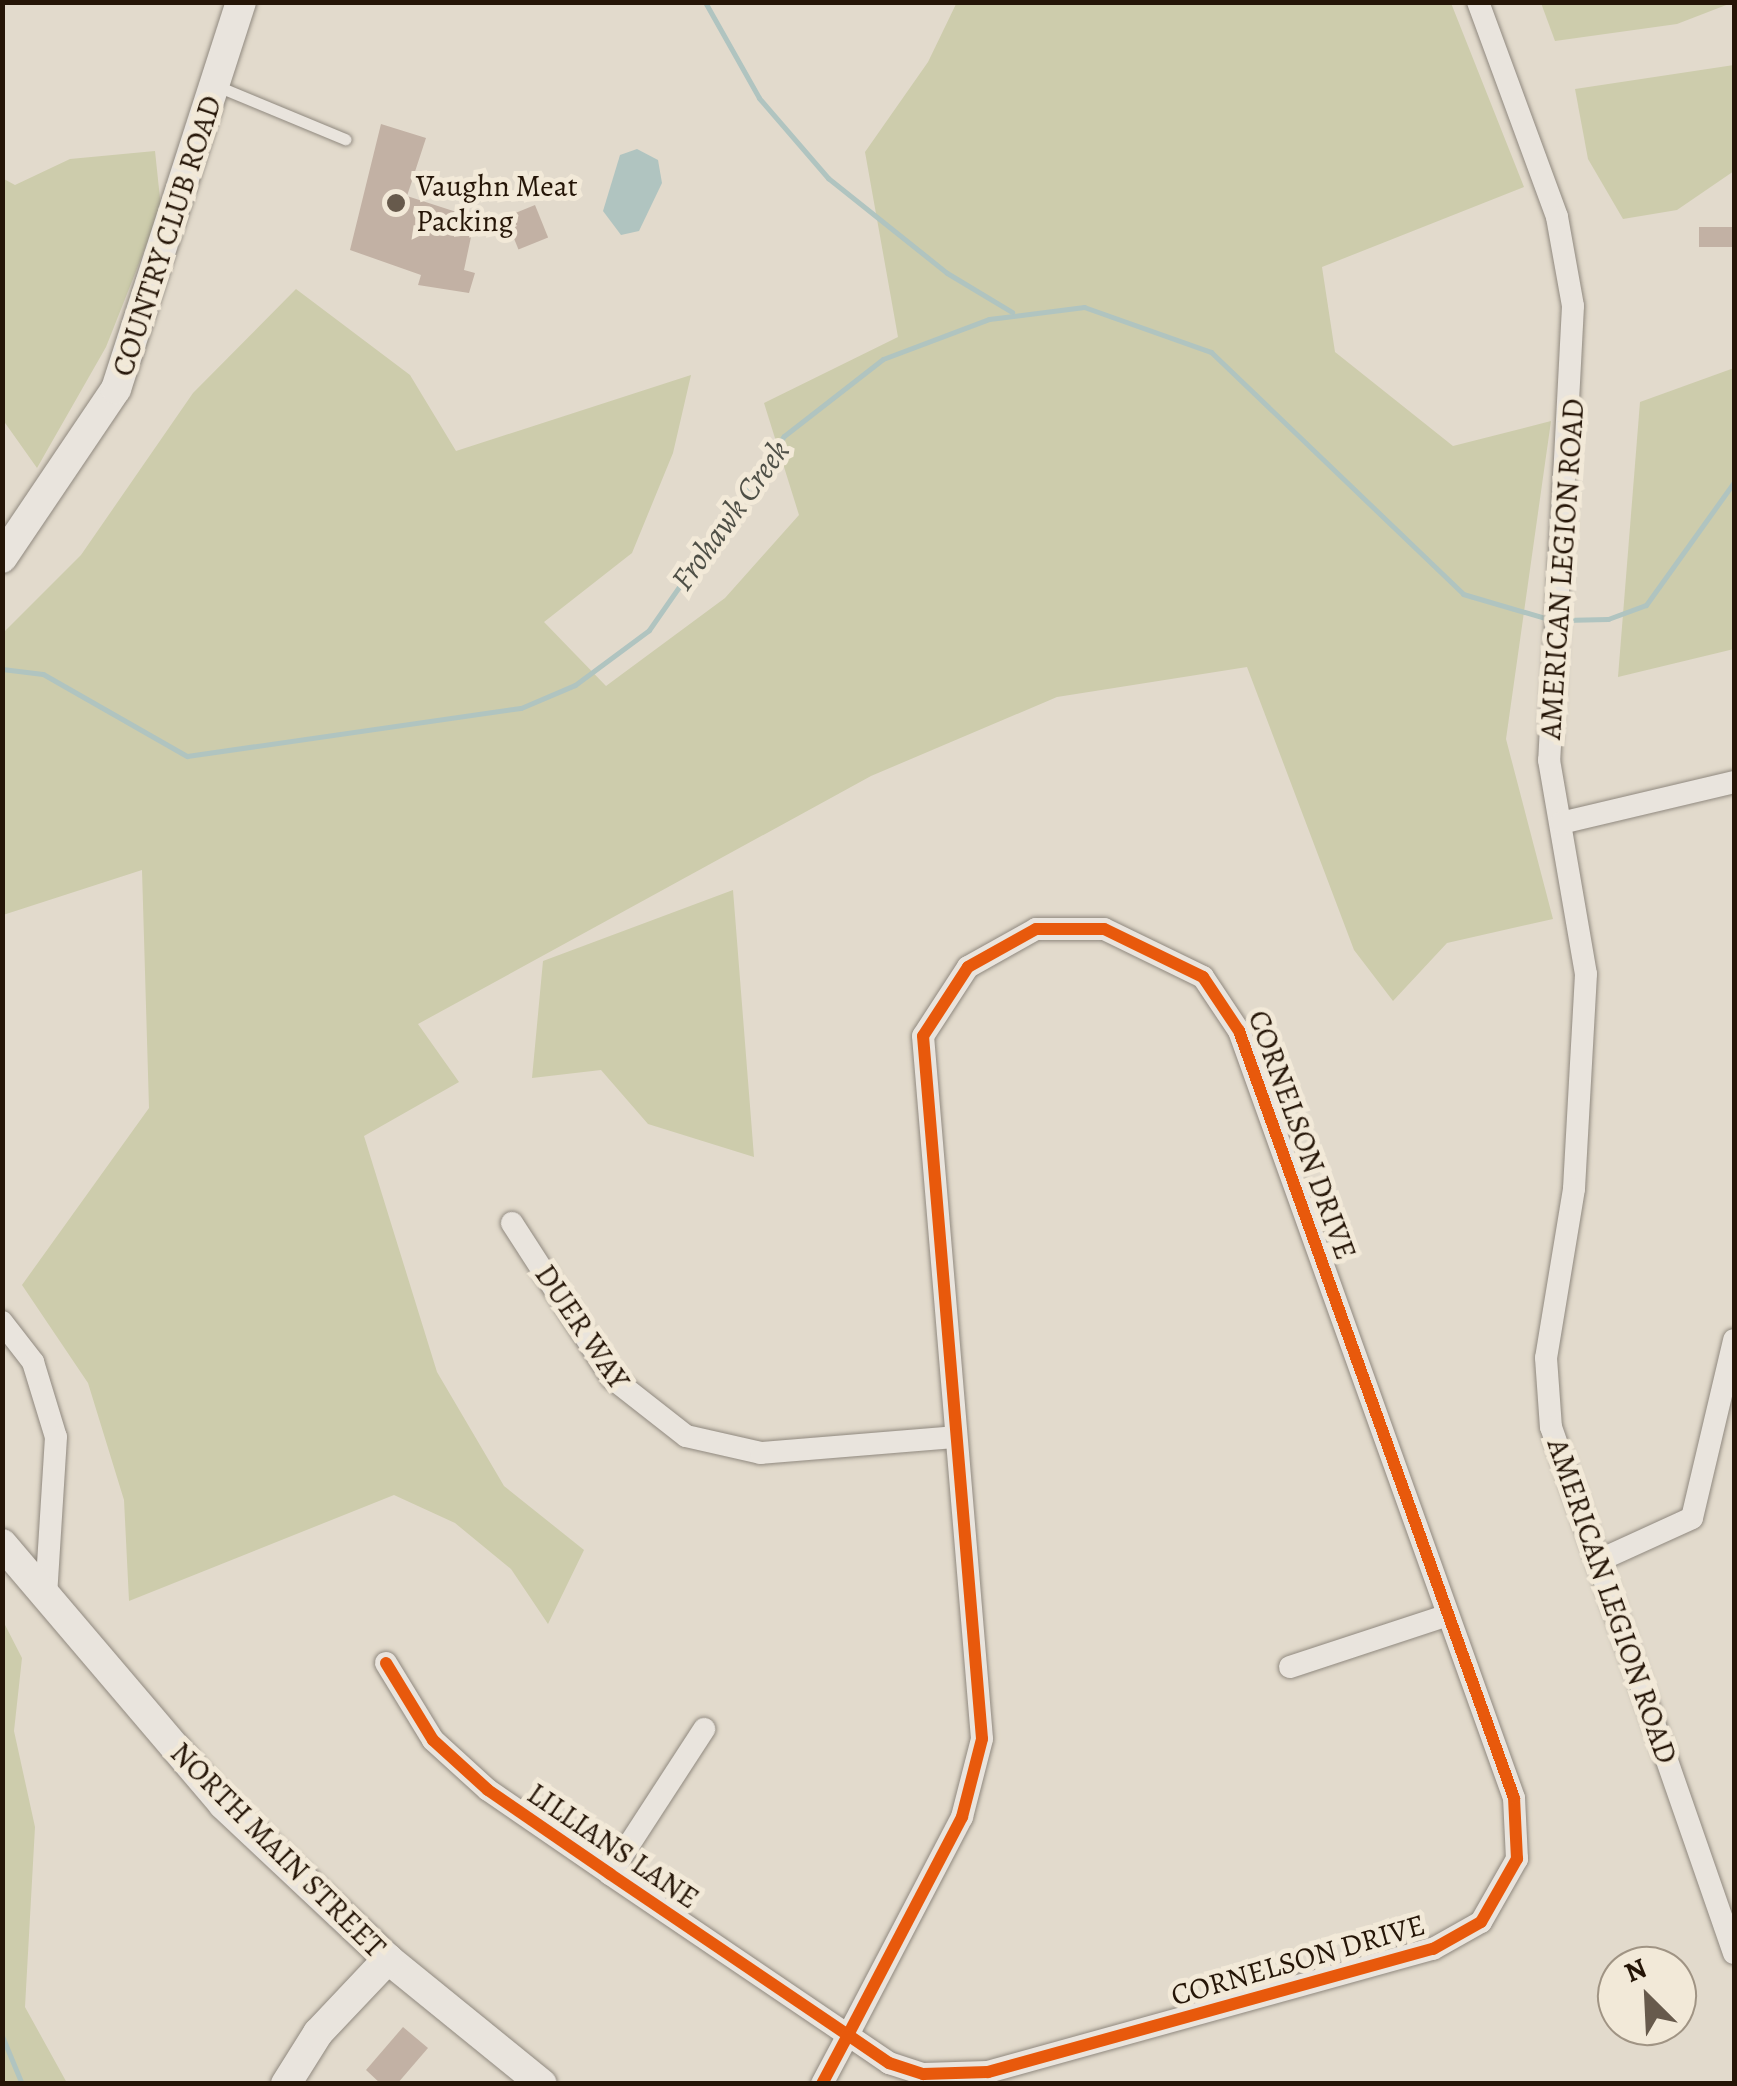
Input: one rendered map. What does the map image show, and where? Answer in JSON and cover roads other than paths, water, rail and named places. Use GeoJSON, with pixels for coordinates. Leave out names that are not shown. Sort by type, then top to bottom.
{"type":"FeatureCollection","features":[{"type":"Feature","properties":{"kind":"street","name":"COUNTRY CLUB ROAD"},"geometry":{"type":"LineString","coordinates":[[2,558],[116,389],[218,86],[241,2]]}},
{"type":"Feature","properties":{"kind":"street","name":"AMERICAN LEGION ROAD"},"geometry":{"type":"LineString","coordinates":[[1478,2],[1566,250],[1575,381],[1550,760],[1586,974],[1574,1189],[1546,1378],[1558,1452],[1600,1560],[1734,1953]]}},
{"type":"Feature","properties":{"kind":"street"},"geometry":{"type":"LineString","coordinates":[[1562,824],[1734,782]]}},
{"type":"Feature","properties":{"kind":"street","name":"CORNELSON DRIVE"},"geometry":{"type":"LineString","coordinates":[[822,2084],[962,1816],[979,1764],[923,1036],[945,992],[992,949],[1061,924],[1104,929],[1190,967],[1233,1015],[1448,1615],[1519,1826],[1508,1886],[1471,1931],[1433,1949],[962,2076],[898,2066],[848,2035]]}},
{"type":"Feature","properties":{"kind":"street","name":"DUER WAY"},"geometry":{"type":"LineString","coordinates":[[512,1223],[612,1378],[686,1436],[761,1452],[955,1438]]}},
{"type":"Feature","properties":{"kind":"street"},"geometry":{"type":"LineString","coordinates":[[2,1322],[33,1362],[56,1437],[46,1594]]}},
{"type":"Feature","properties":{"kind":"street"},"geometry":{"type":"LineString","coordinates":[[1600,1560],[1692,1518],[1734,1340]]}},
{"type":"Feature","properties":{"kind":"street","name":"NORTH MAIN STREET"},"geometry":{"type":"LineString","coordinates":[[2,1544],[222,1804],[388,1960],[542,2084]]}},
{"type":"Feature","properties":{"kind":"street"},"geometry":{"type":"LineString","coordinates":[[1290,1667],[1448,1615]]}},
{"type":"Feature","properties":{"kind":"street","name":"LILLIANS LANE"},"geometry":{"type":"LineString","coordinates":[[386,1663],[455,1764],[848,2035]]}},
{"type":"Feature","properties":{"kind":"street"},"geometry":{"type":"LineString","coordinates":[[610,1874],[704,1730]]}},
{"type":"Feature","properties":{"kind":"street"},"geometry":{"type":"LineString","coordinates":[[286,2084],[318,2033],[388,1960]]}},
{"type":"Feature","properties":{"kind":"lane"},"geometry":{"type":"LineString","coordinates":[[218,86],[344,139]]}},
{"type":"Feature","properties":{"kind":"waterway"},"geometry":{"type":"LineString","coordinates":[[705,2],[759,98],[828,178],[947,273],[1012,312]]}},
{"type":"Feature","properties":{"kind":"waterway"},"geometry":{"type":"LineString","coordinates":[[2,669],[43,674],[187,756],[521,708],[575,685],[649,630],[784,436],[883,359],[989,319],[1084,307],[1211,352],[1463,594],[1552,620]]}},
{"type":"Feature","properties":{"kind":"waterway","name":"Frohawk Creek"},"geometry":{"type":"LineString","coordinates":[[1563,620],[1608,619],[1646,605],[1734,482]]}},
{"type":"Feature","properties":{"kind":"waterway"},"geometry":{"type":"LineString","coordinates":[[2,2036],[22,2084]]}},
{"type":"Feature","properties":{"kind":"place","name":"Vaughn Meat Packing"},"geometry":{"type":"Point","coordinates":[396,203]}}]}
